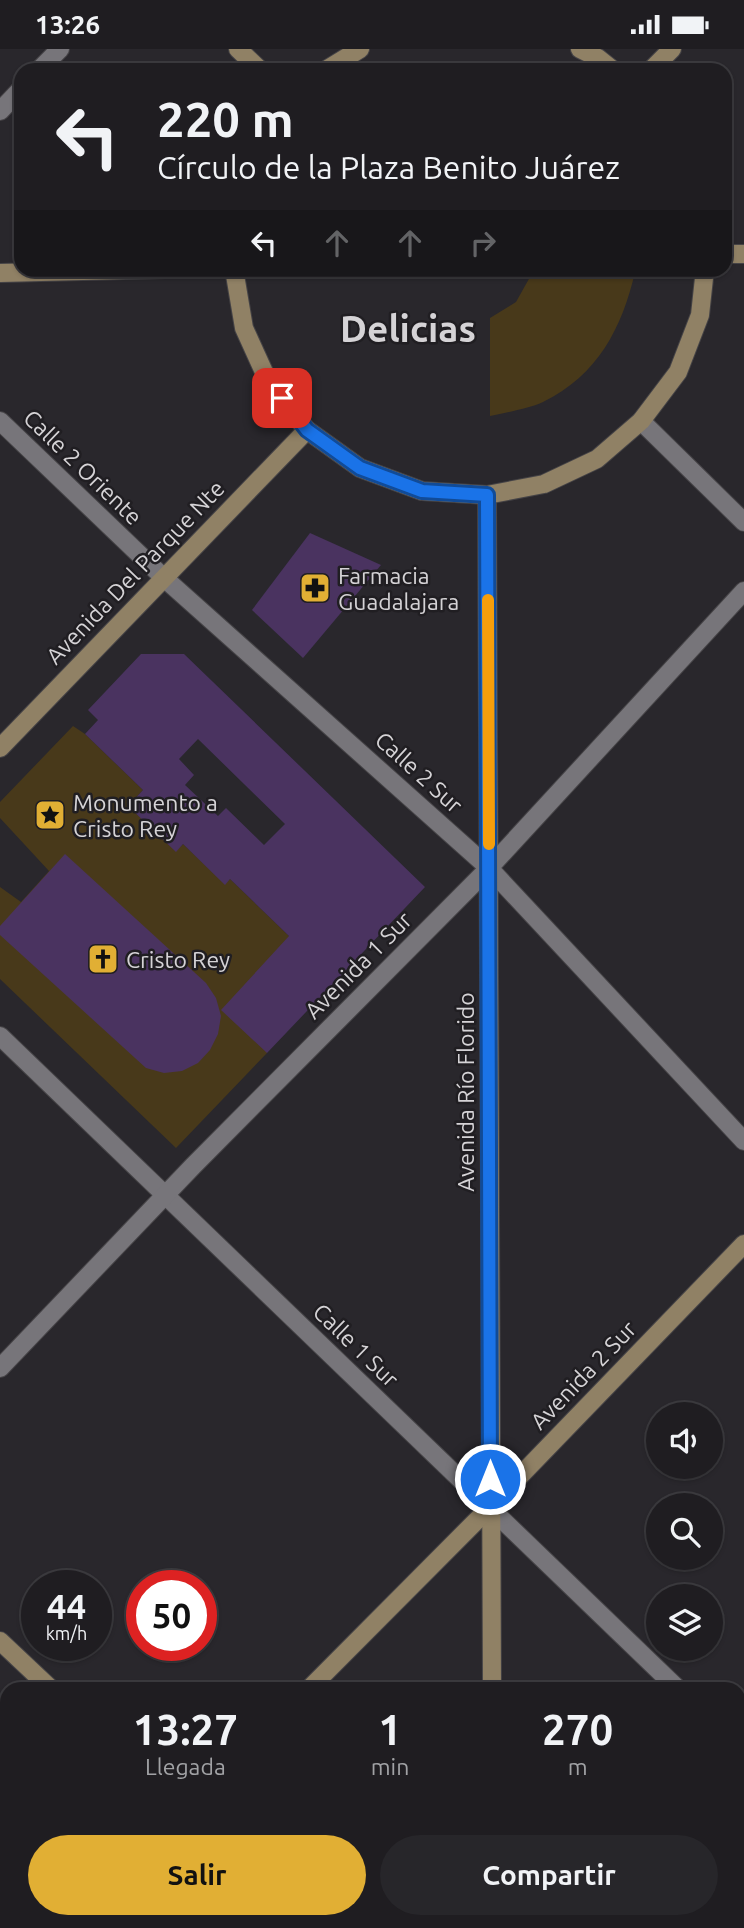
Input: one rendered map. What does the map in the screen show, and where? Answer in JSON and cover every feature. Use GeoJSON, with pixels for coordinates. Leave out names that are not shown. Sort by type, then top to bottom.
{"type":"FeatureCollection","features":[{"type":"Feature","properties":{"kind":"main road"},"geometry":{"type":"LineString","coordinates":[[238,49],[253,63]]}},
{"type":"Feature","properties":{"kind":"main road"},"geometry":{"type":"LineString","coordinates":[[337,63],[360,49]]}},
{"type":"Feature","properties":{"kind":"main road"},"geometry":{"type":"LineString","coordinates":[[580,49],[604,63]]}},
{"type":"Feature","properties":{"kind":"main road"},"geometry":{"type":"LineString","coordinates":[[658,63],[673,49]]}},
{"type":"Feature","properties":{"kind":"main road"},"geometry":{"type":"LineString","coordinates":[[235,277],[244,328],[269,383],[307,430],[360,468],[422,491],[487,495],[544,484],[576,469],[597,459],[642,422],[678,372],[699,315],[704,277]]}},
{"type":"Feature","properties":{"kind":"main road","name":"Avenida Del Parque Nte"},"geometry":{"type":"LineString","coordinates":[[0,748],[307,430]]}},
{"type":"Feature","properties":{"kind":"main road","name":"Avenida Río Florido"},"geometry":{"type":"LineString","coordinates":[[487,495],[492,1682]]}},
{"type":"Feature","properties":{"kind":"main road","name":"Avenida 2 Sur"},"geometry":{"type":"LineString","coordinates":[[316,1682],[490,1507],[744,1244]]}},
{"type":"Feature","properties":{"kind":"main road"},"geometry":{"type":"LineString","coordinates":[[0,1641],[44,1682]]}},
{"type":"Feature","properties":{"kind":"street"},"geometry":{"type":"LineString","coordinates":[[46,63],[60,49]]}},
{"type":"Feature","properties":{"kind":"street"},"geometry":{"type":"LineString","coordinates":[[0,111],[14,96]]}},
{"type":"Feature","properties":{"kind":"street","name":"Calle 2 Oriente"},"geometry":{"type":"LineString","coordinates":[[0,421],[163,577]]}},
{"type":"Feature","properties":{"kind":"street"},"geometry":{"type":"LineString","coordinates":[[642,422],[744,522]]}},
{"type":"Feature","properties":{"kind":"street","name":"Calle 2 Sur"},"geometry":{"type":"LineString","coordinates":[[163,577],[489,867],[744,1141]]}},
{"type":"Feature","properties":{"kind":"street","name":"Avenida 1 Sur"},"geometry":{"type":"LineString","coordinates":[[0,1368],[165,1195],[489,867],[744,591]]}},
{"type":"Feature","properties":{"kind":"street","name":"Calle 1 Sur"},"geometry":{"type":"LineString","coordinates":[[0,1036],[671,1682]]}},
{"type":"Feature","properties":{"kind":"shaded area"},"geometry":{"type":"Polygon","coordinates":[[[530,277],[634,277],[615,331],[593,364],[579,378],[543,402],[490,416],[490,318],[516,302],[530,277]]]}},
{"type":"Feature","properties":{"kind":"shaded area"},"geometry":{"type":"Polygon","coordinates":[[[73,726],[85,734],[143,790],[128,806],[176,851],[183,844],[225,884],[230,879],[289,936],[267,1053],[176,1148],[0,979],[0,887],[21,902],[49,871],[0,818],[0,802],[73,726]]]}},
{"type":"Feature","properties":{"kind":"building","name":"Farmacia Guadalajara"},"geometry":{"type":"Polygon","coordinates":[[[310,533],[381,565],[303,658],[252,610],[310,533]]]}},
{"type":"Feature","properties":{"kind":"building"},"geometry":{"type":"Polygon","coordinates":[[[141,654],[184,654],[425,887],[267,1053],[221,1010],[289,936],[230,879],[225,885],[183,844],[176,852],[128,806],[143,790],[85,734],[98,720],[88,710],[141,654]],[[198,739],[179,759],[194,775],[185,785],[218,816],[226,808],[264,845],[285,824],[198,739]]]}},
{"type":"Feature","properties":{"kind":"building","name":"Cristo Rey"},"geometry":{"type":"Polygon","coordinates":[[[65,854],[206,983],[216,998],[221,1016],[218,1034],[210,1050],[198,1063],[182,1071],[164,1073],[146,1068],[0,935],[0,926],[65,854]]]}},
{"type":"Feature","properties":{"kind":"slow traffic"},"geometry":{"type":"LineString","coordinates":[[488,600],[489,844]]}},
{"type":"Feature","properties":{"kind":"place","name":"Farmacia Guadalajara"},"geometry":{"type":"Point","coordinates":[315,588]}},
{"type":"Feature","properties":{"kind":"place","name":"Monumento a Cristo Rey"},"geometry":{"type":"Point","coordinates":[50,815]}},
{"type":"Feature","properties":{"kind":"place","name":"Cristo Rey"},"geometry":{"type":"Point","coordinates":[103,959]}},
{"type":"Feature","properties":{"kind":"district","name":"Delicias"},"geometry":{"type":"Point","coordinates":[408,328]}},
{"type":"Feature","properties":{"kind":"route"},"geometry":{"type":"LineString","coordinates":[[282,398],[307,430],[360,468],[422,491],[487,495],[490,1479]]}}]}
